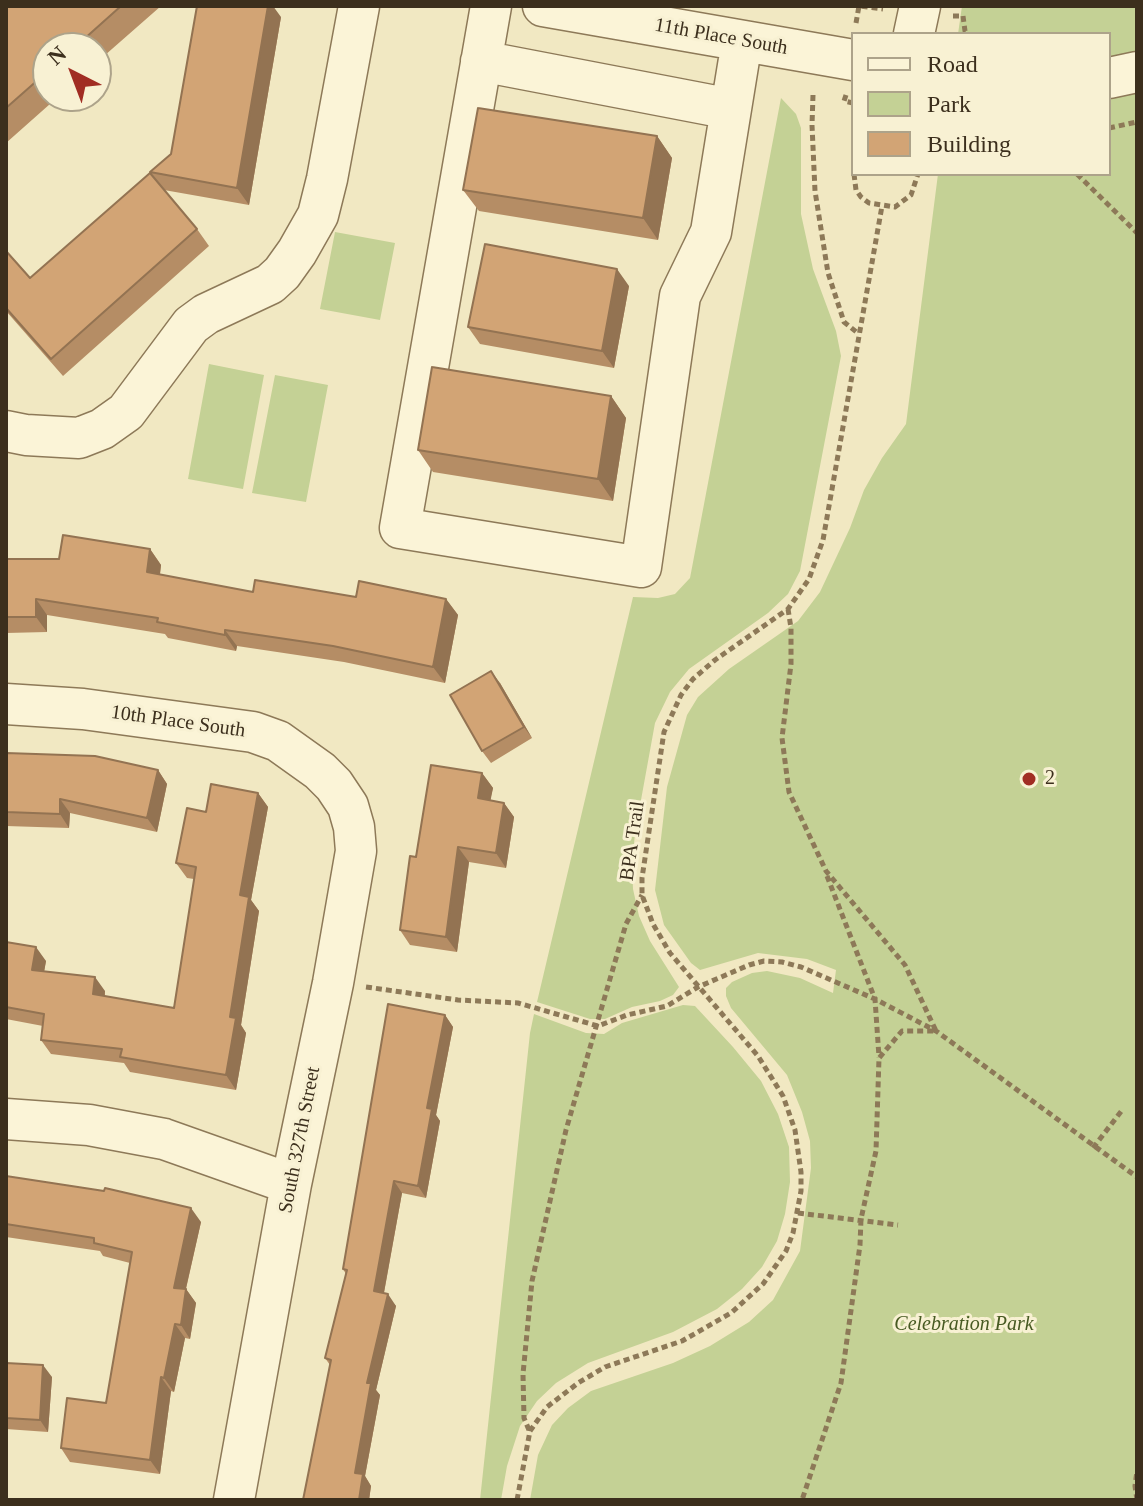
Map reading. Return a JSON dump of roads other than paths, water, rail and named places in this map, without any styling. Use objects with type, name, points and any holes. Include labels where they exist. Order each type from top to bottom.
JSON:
[{"type":"street","points":[[6,431],[79,438],[102,429],[126,412],[191,325],[206,314],[270,284],[282,273],[318,215],[359,6]]},
{"type":"street","points":[[491,6],[400,528],[641,567],[680,296],[711,232],[742,41]]},
{"type":"street","name":"11th Place South","points":[[543,6],[742,41],[850,76]]},
{"type":"street","points":[[916,32],[935,11]]},
{"type":"street","points":[[481,61],[731,109]]},
{"type":"street","points":[[1111,78],[1137,72]]},
{"type":"street","name":"10th Place South","points":[[6,704],[83,709],[253,732],[278,741],[297,753],[334,785]]},
{"type":"street","name":"South 327th Street","points":[[234,1500],[356,851],[348,806],[334,785]]},
{"type":"street","points":[[6,1119],[89,1125],[164,1139],[291,1184]]},
{"type":"place","name":"2","points":[[1029,779]]},
{"type":"park label","name":"Celebration Park","points":[[964,1325]]}]
